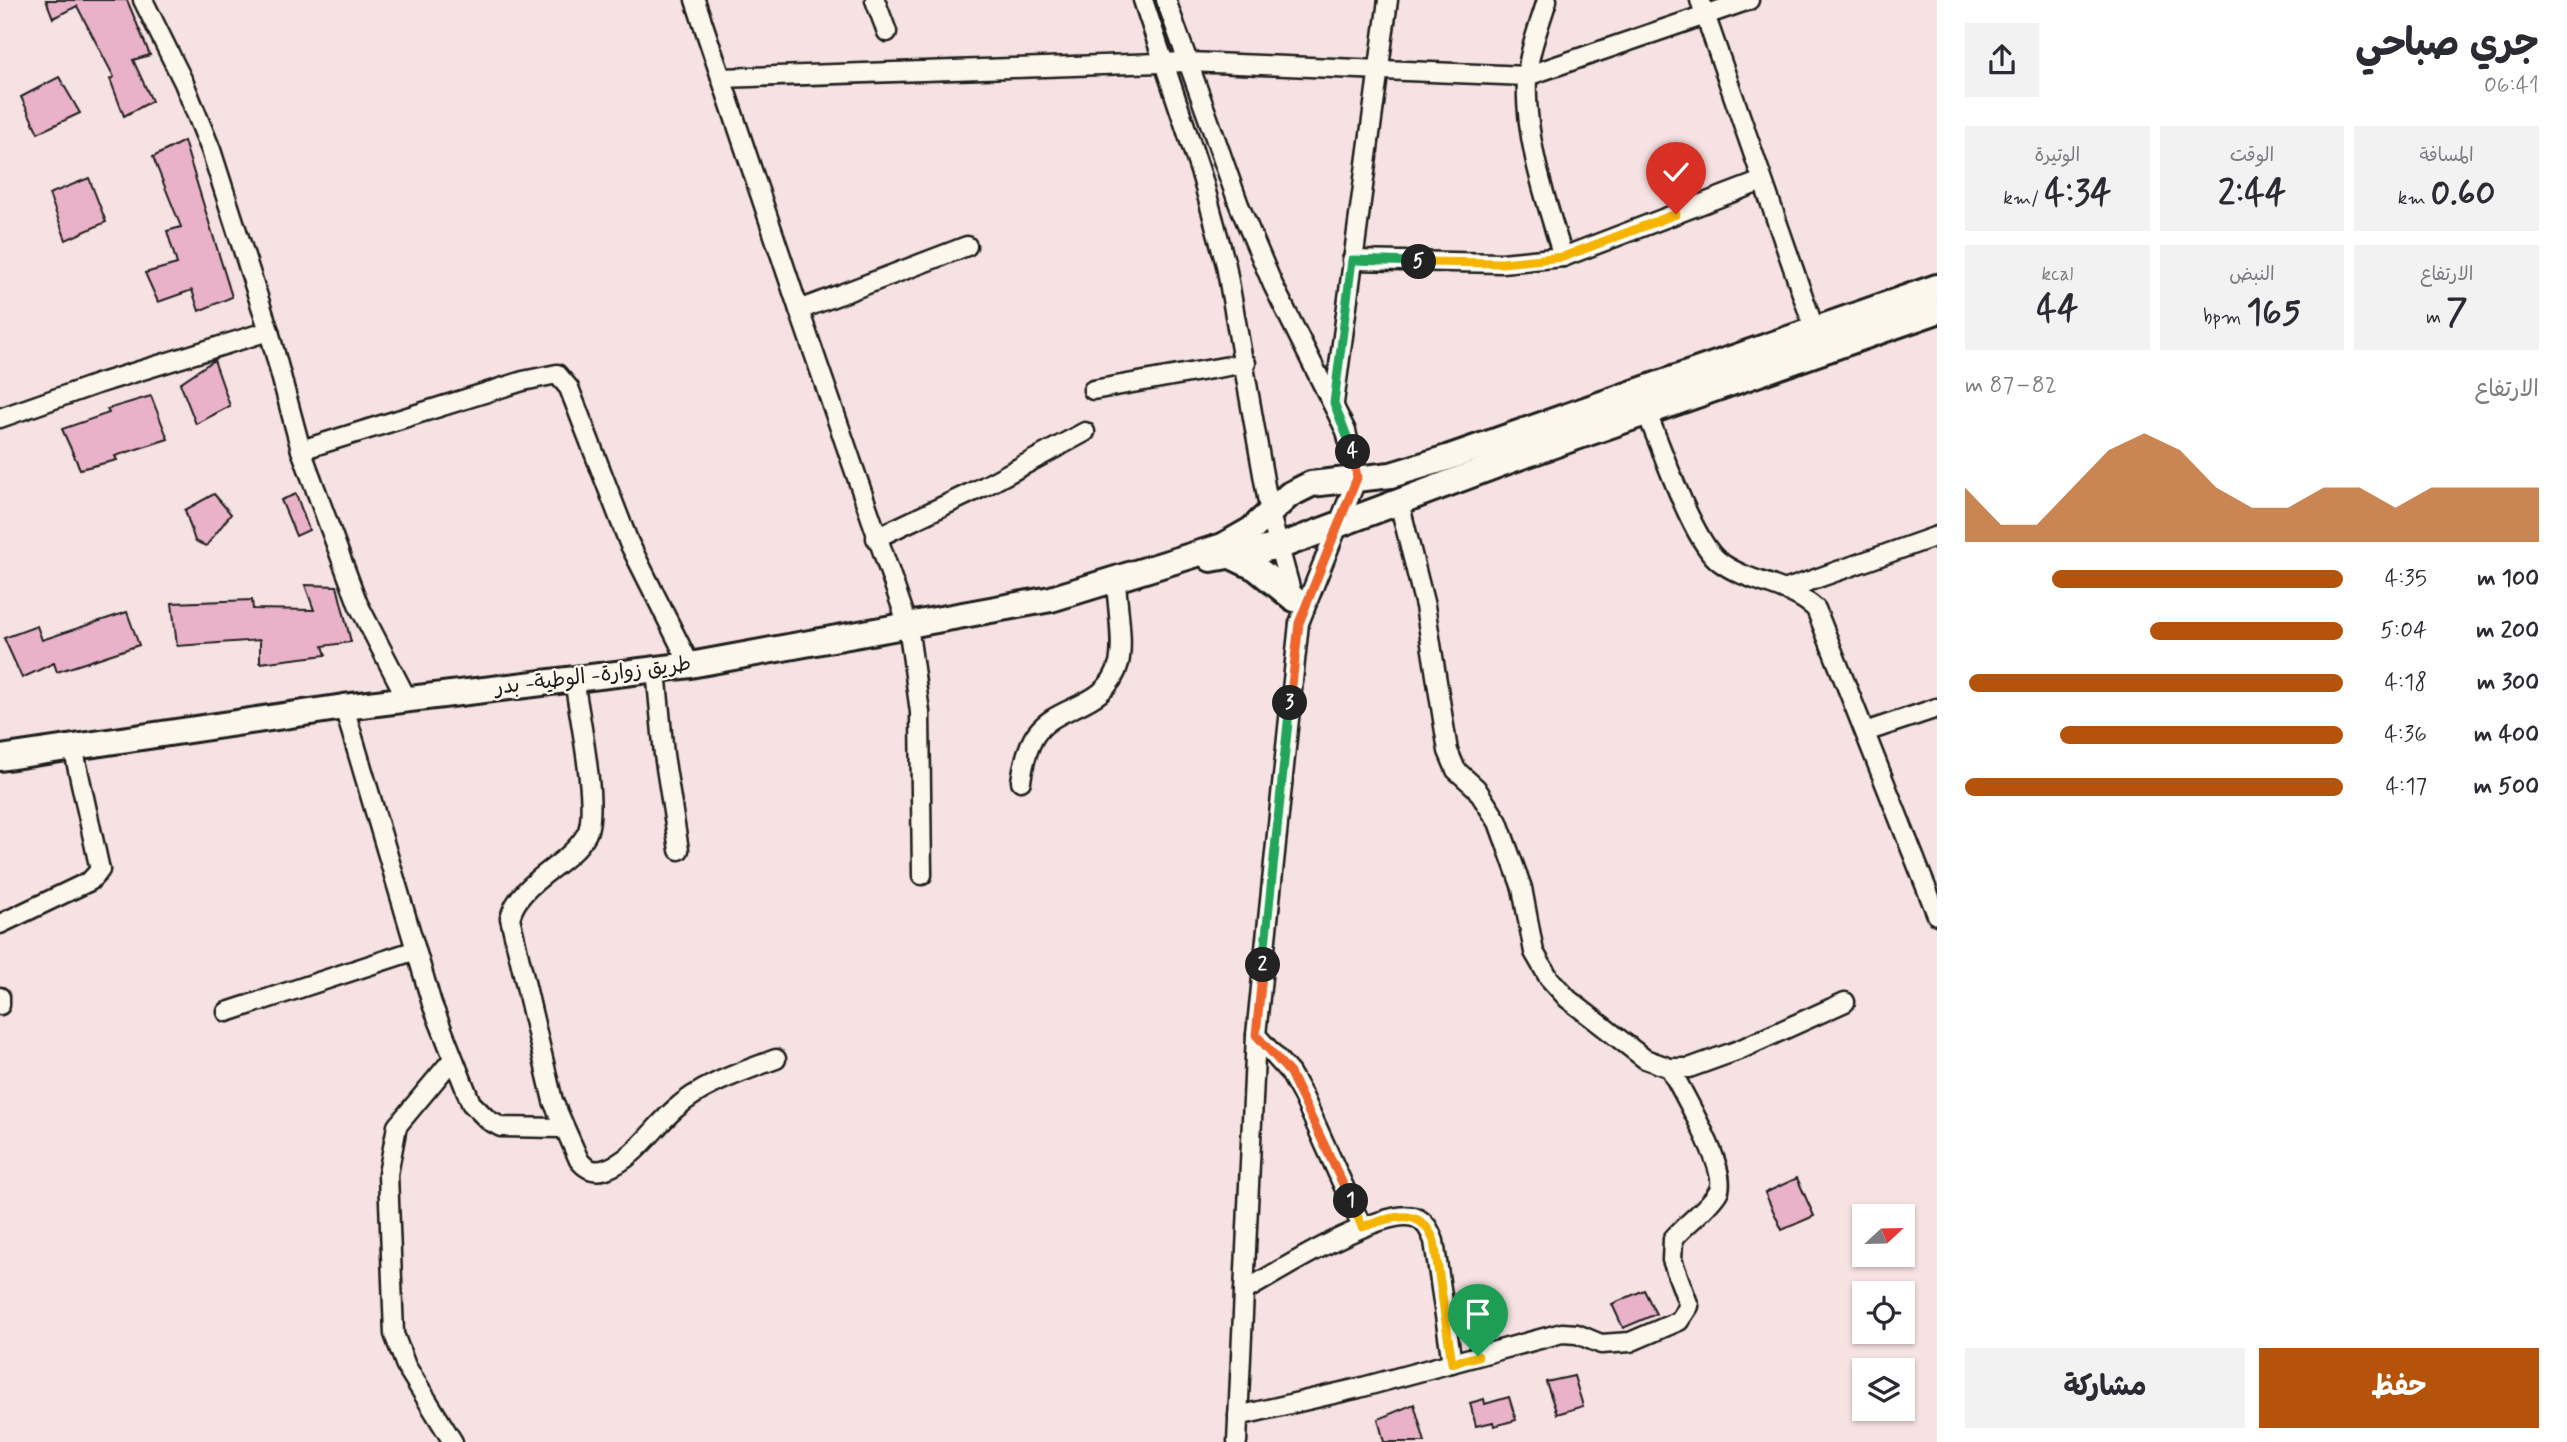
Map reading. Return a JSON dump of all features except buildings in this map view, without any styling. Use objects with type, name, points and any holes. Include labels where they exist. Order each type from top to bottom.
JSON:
[{"type":"highway","points":[[1179,562],[1223,546],[1251,530],[1289,495],[1311,484],[1391,475],[1447,458],[1937,287]]},
{"type":"highway","points":[[1179,562],[1233,557],[1281,546],[1937,311]]},
{"type":"highway","points":[[1233,557],[1256,568],[1293,598]]},
{"type":"highway","name":"طريق زوارة- الوطية- بدر","points":[[0,758],[344,707],[690,665],[1051,599],[1179,562]]},
{"type":"street","points":[[143,0],[184,83],[211,150],[269,331],[301,450],[358,604],[407,699]]},
{"type":"street","points":[[695,0],[876,538],[908,625],[920,712],[922,875]]},
{"type":"street","points":[[875,0],[887,32]]},
{"type":"street","points":[[1143,0],[1214,218],[1246,363],[1270,514],[1281,546],[1299,623]]},
{"type":"street","points":[[1166,0],[1225,171],[1268,274],[1334,403],[1352,449],[1357,478],[1299,623],[1256,1035],[1237,1442]]},
{"type":"street","points":[[1334,403],[1388,0]]},
{"type":"street","points":[[1546,0],[1527,76],[1533,144],[1563,257]]},
{"type":"street","points":[[721,78],[1188,62],[1527,76],[1702,8],[1749,0]]},
{"type":"street","points":[[1702,8],[1815,331]]},
{"type":"street","points":[[1352,260],[1502,263],[1563,257],[1762,181]]},
{"type":"street","points":[[799,310],[967,246]]},
{"type":"street","points":[[0,418],[97,384],[269,331]]},
{"type":"street","points":[[1093,390],[1246,363]]},
{"type":"street","points":[[301,450],[523,380],[557,374],[569,388],[629,543],[690,665]]},
{"type":"street","points":[[1647,414],[1710,552],[1737,572],[1804,597],[1816,609],[1937,915]]},
{"type":"street","points":[[876,538],[985,486],[1085,432]]},
{"type":"street","points":[[1399,502],[1424,606],[1448,751],[1456,770],[1486,802],[1503,833],[1522,888],[1534,952],[1549,978],[1568,999],[1645,1059],[1670,1068],[1689,1068],[1739,1051],[1845,1002]]},
{"type":"street","points":[[1784,590],[1937,536]]},
{"type":"street","points":[[1021,781],[1033,737],[1047,723],[1092,700],[1114,677],[1120,660],[1116,581]]},
{"type":"street","points":[[656,670],[664,755],[679,850]]},
{"type":"street","points":[[574,679],[592,822],[577,846],[516,902],[510,918],[543,1061],[562,1128],[585,1168],[602,1170],[621,1161],[683,1103],[724,1079],[776,1059]]},
{"type":"street","points":[[344,707],[416,950],[452,1060],[471,1103],[488,1120],[502,1127],[562,1128]]},
{"type":"street","points":[[1865,732],[1937,708]]},
{"type":"street","points":[[0,924],[90,881],[100,870],[74,747]]},
{"type":"street","points":[[227,1012],[416,950]]},
{"type":"street","points":[[0,997],[0,1005]]},
{"type":"street","points":[[1256,1035],[1290,1073],[1303,1096],[1362,1227]]},
{"type":"street","points":[[452,1060],[397,1126],[388,1174],[394,1334],[406,1366],[453,1442]]},
{"type":"street","points":[[1238,1416],[1562,1333],[1577,1334],[1601,1344],[1630,1342],[1668,1327],[1686,1315],[1689,1307],[1686,1292],[1670,1251],[1673,1239],[1717,1193],[1721,1176],[1670,1068]]},
{"type":"street","points":[[1244,1291],[1362,1227],[1397,1217],[1414,1217],[1428,1227],[1434,1241],[1452,1363]]},
{"type":"route","points":[[1478,1356],[1452,1363],[1434,1241],[1428,1227],[1414,1217],[1397,1217],[1362,1227],[1303,1096],[1290,1073],[1256,1035],[1299,623],[1357,478],[1352,449],[1334,403],[1352,260],[1502,263],[1563,257],[1676,214]]}]
